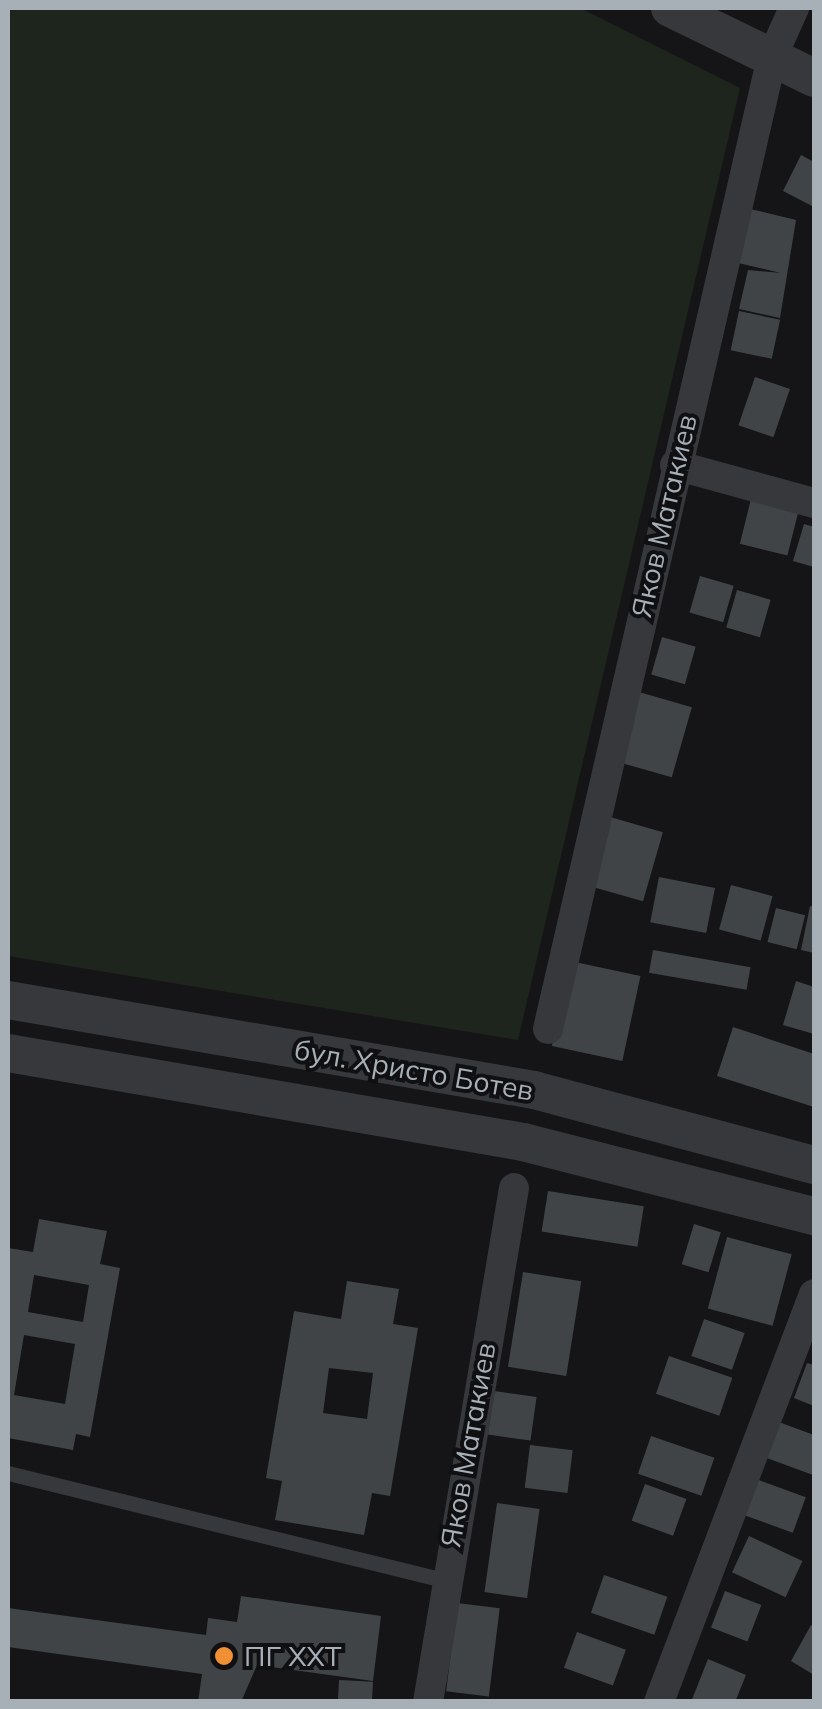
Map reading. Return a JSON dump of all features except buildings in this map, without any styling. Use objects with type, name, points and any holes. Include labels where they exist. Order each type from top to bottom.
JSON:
[{"type":"street","points":[[670,8],[814,78]]},
{"type":"street","name":"Яков Матакиев","points":[[548,1028],[772,57],[794,8]]},
{"type":"street","points":[[675,465],[814,504]]},
{"type":"street","name":"бул. Христо Ботев","points":[[8,1000],[534,1090],[814,1165]]},
{"type":"street","name":"бул. Христо Ботев","points":[[8,1053],[523,1142],[814,1216]]},
{"type":"street","name":"Яков Матакиев","points":[[428,1702],[444,1580],[514,1188]]},
{"type":"street","points":[[659,1702],[814,1295]]},
{"type":"lane","points":[[8,1473],[444,1580]]},
{"type":"shaded area","points":[[8,8],[580,8],[740,88],[518,1040],[8,956]]},
{"type":"place","name":"ПГ ХХТ","points":[[224,1656]]}]
